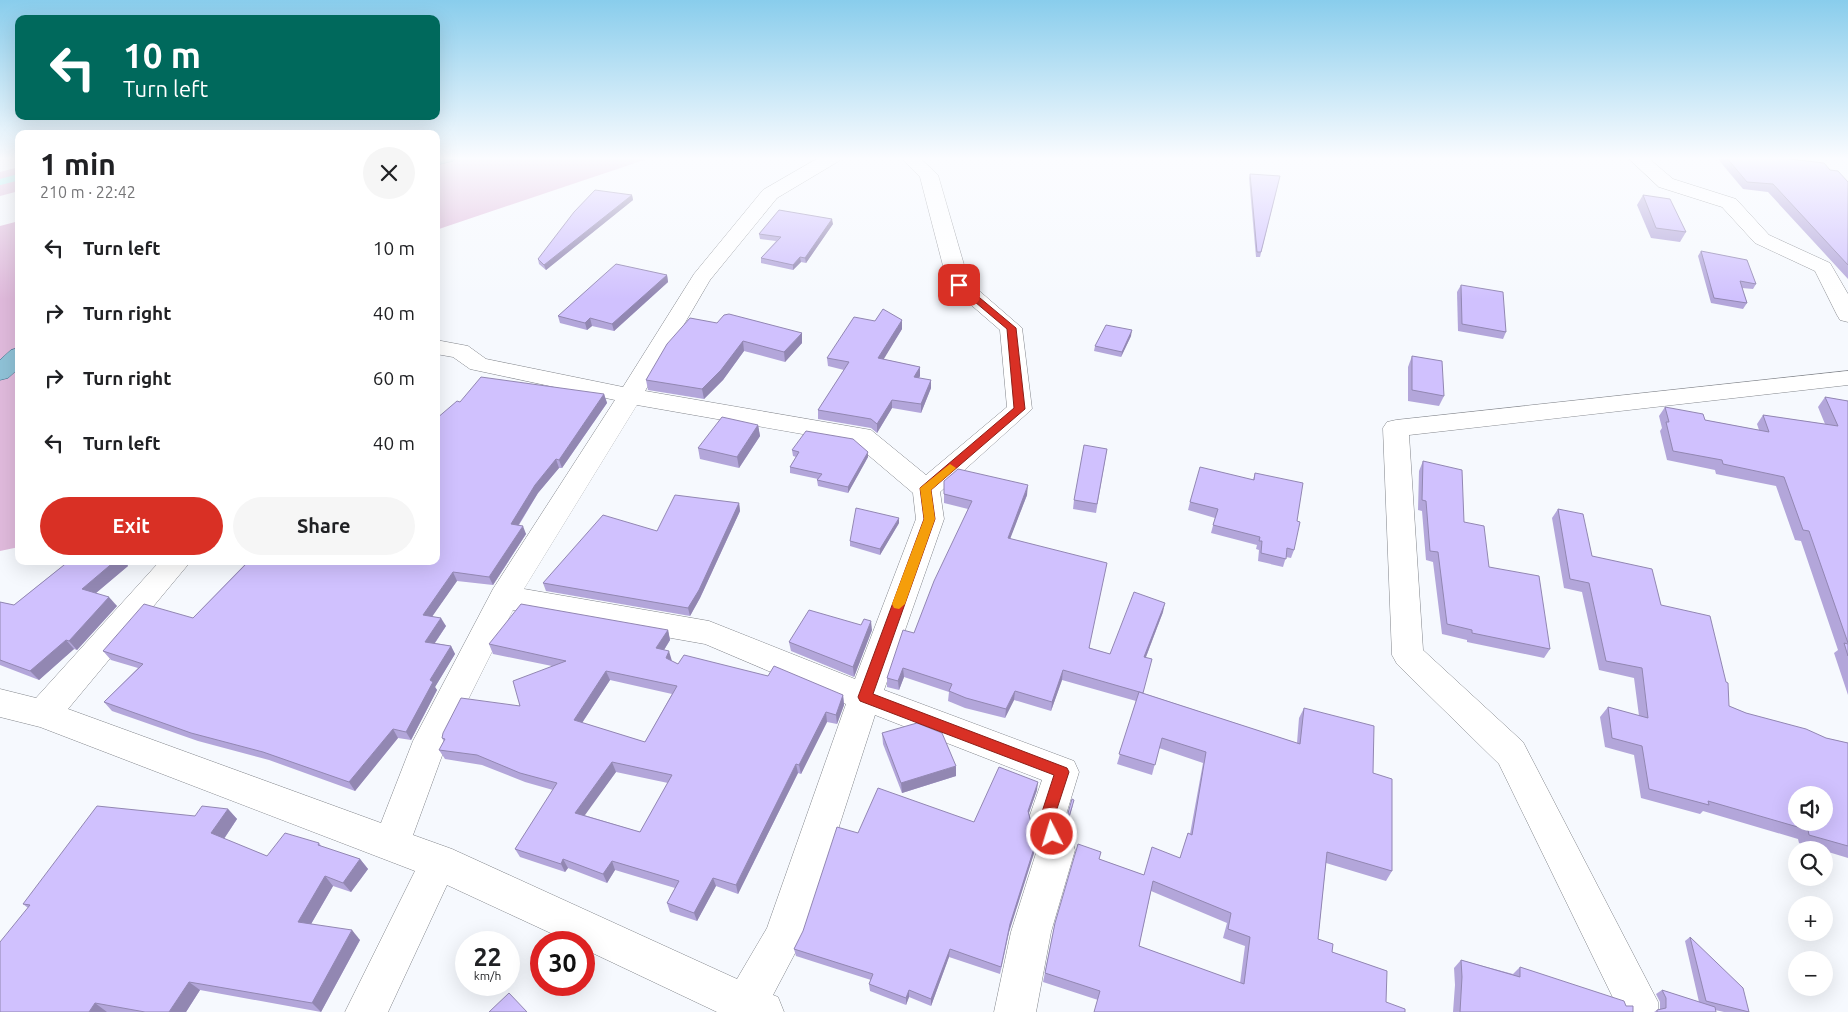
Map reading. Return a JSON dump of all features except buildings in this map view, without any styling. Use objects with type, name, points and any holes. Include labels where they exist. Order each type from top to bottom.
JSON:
[{"type":"main road","points":[[0,373],[15,359]]},
{"type":"street","points":[[391,844],[430,741],[504,596],[630,396],[701,278],[762,204]]},
{"type":"street","points":[[926,488],[1020,409],[1011,328],[959,285],[937,204]]},
{"type":"street","points":[[1730,204],[1762,239],[1823,267],[1848,315]]},
{"type":"street","points":[[0,702],[43,714],[439,862],[754,1008],[783,938],[865,697],[930,519],[926,488],[862,436],[630,396],[478,364],[460,351],[440,348]]},
{"type":"street","points":[[1637,1012],[1637,1002],[1511,753],[1408,655],[1396,428],[1848,378]]},
{"type":"street","points":[[43,714],[173,565]]},
{"type":"street","points":[[504,596],[710,633],[865,697],[1062,772],[1047,818],[1056,850],[1031,932],[1015,1012]]},
{"type":"street","points":[[366,1012],[439,862]]},
{"type":"shaded area","points":[[440,204],[513,204],[440,229]]},
{"type":"shaded area","points":[[15,222],[15,548],[0,551],[0,226]]},
{"type":"slow traffic","points":[[899,604],[930,519],[926,488],[950,468]]},
{"type":"route","points":[[959,285],[1011,328],[1020,409],[926,488],[930,519],[865,697],[1062,772],[1047,818],[1052,834]]}]
